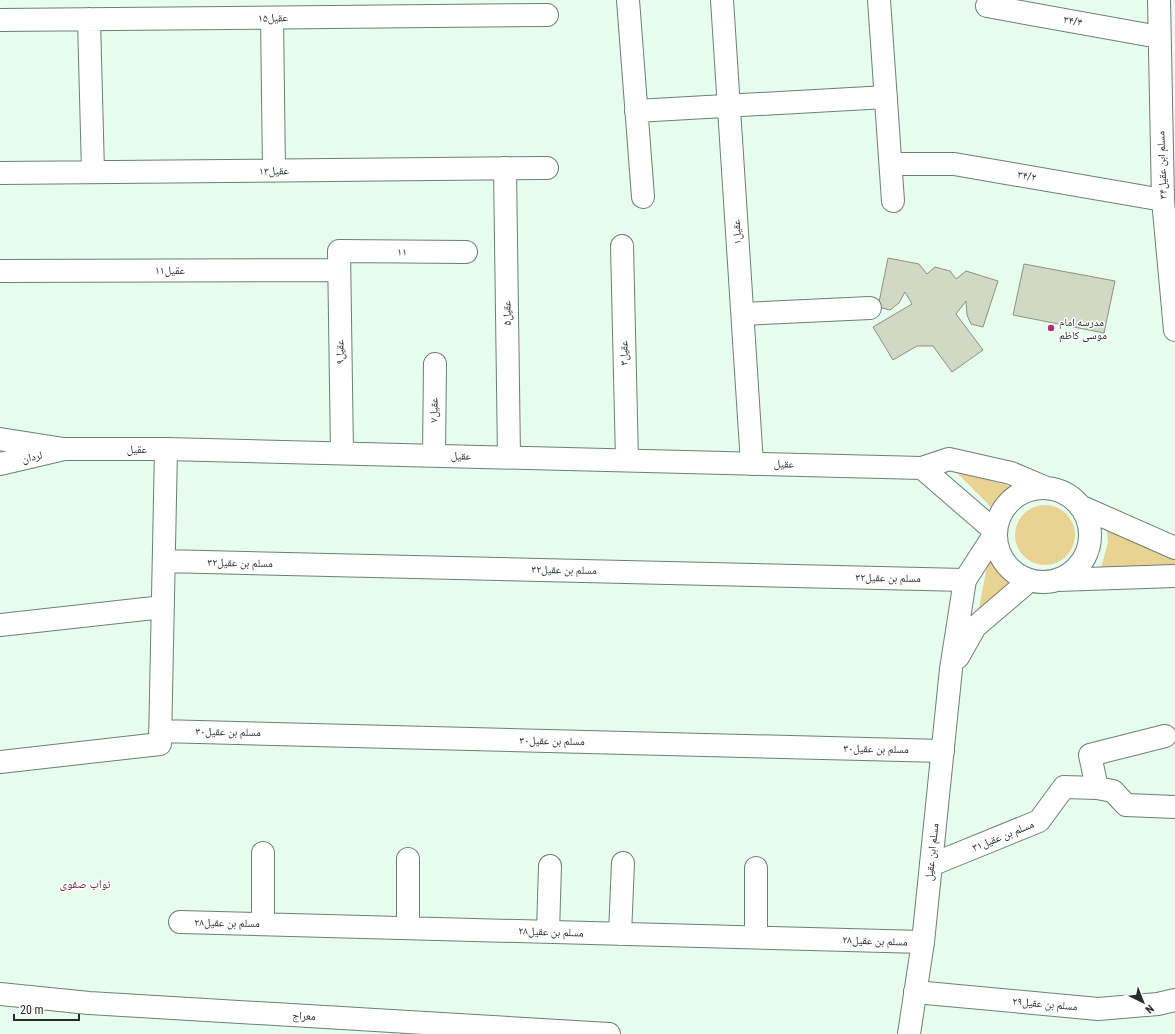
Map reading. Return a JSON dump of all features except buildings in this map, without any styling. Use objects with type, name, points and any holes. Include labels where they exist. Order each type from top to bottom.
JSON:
[{"type":"street","points":[[628,0],[643,197]]},
{"type":"street","name":"عقیل۱","points":[[722,0],[752,464]]},
{"type":"street","points":[[879,0],[894,201]]},
{"type":"street","name":"مسلم ابن عقیل۳۴","points":[[1159,0],[1159,37],[1168,163],[1162,200],[1175,330]]},
{"type":"street","name":"۳۴/۴","points":[[987,6],[1159,37]]},
{"type":"street","name":"عقیل۱۵","points":[[0,20],[547,15]]},
{"type":"street","points":[[272,18],[274,171]]},
{"type":"street","points":[[89,20],[93,172]]},
{"type":"street","points":[[636,111],[886,97]]},
{"type":"street","name":"۳۴/۲","points":[[891,164],[954,164],[1162,200]]},
{"type":"street","name":"عقیل۵","points":[[505,168],[509,457]]},
{"type":"street","name":"عقیل۱۳","points":[[0,173],[547,168]]},
{"type":"street","name":"عقیل۳","points":[[622,246],[626,460]]},
{"type":"street","name":"۱۱","points":[[339,260],[466,252]]},
{"type":"street","name":"عقیل۱۱","points":[[0,271],[339,260]]},
{"type":"street","name":"عقیل۹","points":[[339,260],[342,453]]},
{"type":"street","points":[[743,314],[870,308]]},
{"type":"street","name":"عقیل۷","points":[[434,455],[435,364]]},
{"type":"street","name":"عقیل","points":[[0,439],[64,449],[166,449],[922,468],[950,459],[1011,473],[1044,487]]},
{"type":"street","name":"لردان","points":[[0,464],[64,449]]},
{"type":"street","points":[[0,762],[160,744],[166,449]]},
{"type":"street","points":[[922,468],[996,532]]},
{"type":"street","points":[[1056,580],[1070,574],[1081,564],[1088,550],[1091,535],[1089,521],[1082,507],[1072,496],[1059,490],[1044,487],[1030,489],[1017,496],[1006,505],[999,518],[996,532],[998,548],[1004,562],[1016,573],[1030,580],[1043,582],[1056,580],[1175,576]]},
{"type":"street","points":[[1082,507],[1175,548]]},
{"type":"street","points":[[965,580],[996,532]]},
{"type":"street","name":"مسلم بن عقیل۳۲","points":[[164,561],[965,580]]},
{"type":"street","name":"مسلم ابن عقیل","points":[[909,1034],[923,942],[951,669],[965,580]]},
{"type":"street","points":[[951,669],[975,627],[1030,580]]},
{"type":"street","points":[[0,625],[163,607]]},
{"type":"street","name":"مسلم بن عقیل۳۰","points":[[160,731],[943,751]]},
{"type":"street","points":[[1097,788],[1090,755],[1165,736]]},
{"type":"street","name":"مسلم بن عقیل۳۱","points":[[931,865],[1039,821],[1064,787],[1097,788],[1113,791],[1126,805],[1175,807]]},
{"type":"street","points":[[263,924],[264,853]]},
{"type":"street","points":[[408,858],[408,928]]},
{"type":"street","points":[[620,934],[623,863]]},
{"type":"street","points":[[548,932],[550,866]]},
{"type":"street","points":[[756,868],[756,937]]},
{"type":"street","name":"مسلم بن عقیل۲۸","points":[[180,922],[923,942]]},
{"type":"street","name":"مسلم بن عقیل۲۹","points":[[915,992],[1098,1009],[1158,1004],[1175,1000]]},
{"type":"street","name":"معراج","points":[[0,994],[89,1003],[609,1034]]},
{"type":"shaded area","points":[[956,472],[1015,487],[1003,494],[994,510]]},
{"type":"shaded area","points":[[1045,505],[1062,510],[1070,518],[1075,535],[1070,552],[1062,560],[1045,565],[1028,560],[1020,552],[1015,535],[1020,518],[1028,510]]},
{"type":"shaded area","points":[[1106,525],[1175,554],[1175,568],[1101,568],[1108,542]]},
{"type":"shaded area","points":[[990,551],[1002,573],[1017,581],[977,618]]},
{"type":"place","name":"مدرسه امام موسی کاظم","points":[[1051,328]]},
{"type":"district","name":"نواب صفوی","points":[[85,884]]}]
